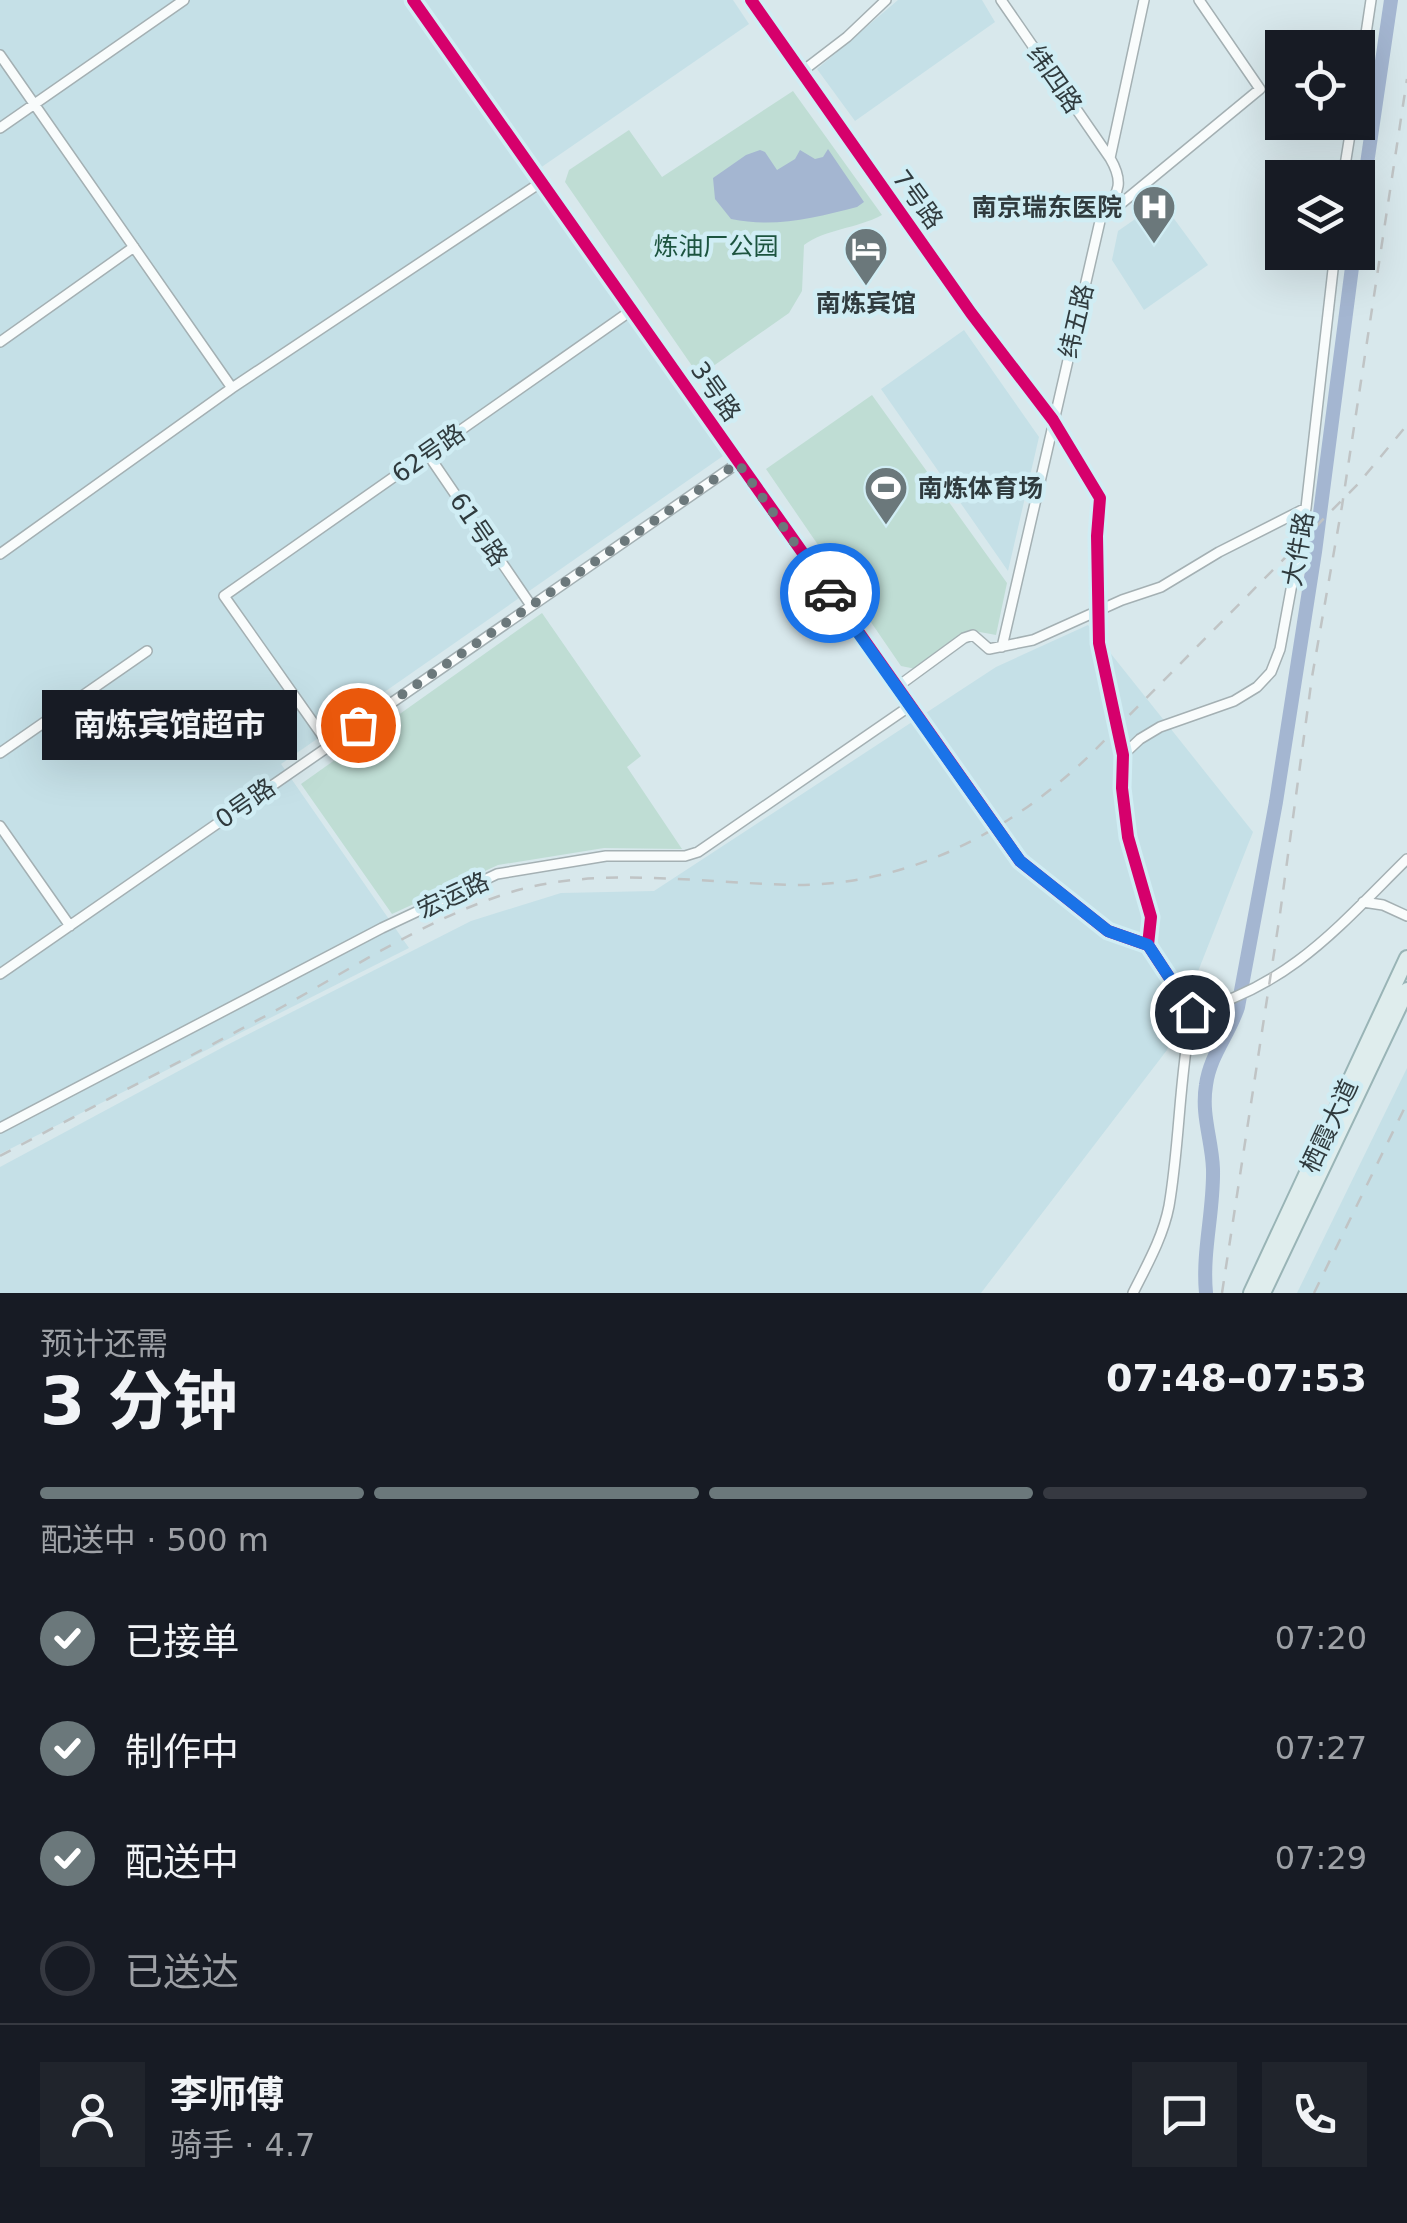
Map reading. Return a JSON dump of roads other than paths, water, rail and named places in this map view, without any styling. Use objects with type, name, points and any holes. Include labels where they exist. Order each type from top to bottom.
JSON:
[{"type":"main road","name":"栖霞大道","points":[[1263,1293],[1380,1032],[1407,958]]},
{"type":"main road","name":"栖霞大道","points":[[1251,1293],[1380,1032],[1407,990]]},
{"type":"street","points":[[0,128],[184,0]]},
{"type":"street","name":"3号路","points":[[413,0],[1020,861],[1108,931],[1148,945]]},
{"type":"street","name":"7号路","points":[[751,0],[960,297],[1053,420],[1100,498],[1096,612],[1104,677],[1123,756],[1128,836],[1151,917],[1148,945]]},
{"type":"street","points":[[800,73],[886,0]]},
{"type":"street","name":"纬四路","points":[[1001,0],[1110,158]]},
{"type":"street","name":"纬五路","points":[[1002,647],[1100,222],[1119,188],[1120,174],[1110,158],[1144,0]]},
{"type":"street","points":[[1100,222],[1260,89],[1199,0]]},
{"type":"street","points":[[1367,30],[1371,0]]},
{"type":"street","points":[[0,56],[232,388]]},
{"type":"street","points":[[0,554],[232,388],[543,181]]},
{"type":"street","points":[[0,342],[134,247]]},
{"type":"street","name":"大件路","points":[[1123,756],[1160,726],[1234,701],[1257,687],[1270,672],[1280,649],[1306,508],[1333,270]]},
{"type":"street","name":"62号路","points":[[329,745],[224,596],[632,310]]},
{"type":"street","name":"61号路","points":[[427,454],[530,604]]},
{"type":"street","name":"0号路","points":[[0,974],[738,463]]},
{"type":"street","points":[[897,687],[964,638],[980,639],[989,650],[1033,640],[1161,587],[1306,508]]},
{"type":"street","points":[[0,753],[147,651]]},
{"type":"street","name":"宏运路","points":[[0,1128],[367,936],[497,874],[606,856],[685,856],[698,852],[910,706]]},
{"type":"street","points":[[0,826],[70,926]]},
{"type":"street","points":[[1192,1012],[1268,982],[1310,955],[1407,859]]},
{"type":"street","points":[[1363,902],[1407,916]]},
{"type":"street","points":[[1134,1293],[1162,1233],[1169,1205],[1192,1012],[1148,945]]},
{"type":"waterway","points":[[1368,160],[1391,0]]},
{"type":"waterway","points":[[1206,1293],[1213,1169],[1206,1085],[1211,1064],[1238,1007],[1276,802],[1315,552],[1352,270]]},
{"type":"railway","points":[[1222,1293],[1312,677],[1407,79]]},
{"type":"railway","points":[[0,1156],[419,931],[505,894],[553,883],[602,878],[834,883],[915,865],[953,850],[1024,809],[1089,756],[1358,484],[1407,425]]},
{"type":"railway","points":[[1314,1293],[1407,1103]]},
{"type":"place","name":"南京瑞东医院","points":[[1154,245]]},
{"type":"place","name":"南炼宾馆","points":[[866,287]]},
{"type":"place","name":"南炼体育场","points":[[886,526]]},
{"type":"place","name":"南炼宾馆超市","points":[[358,725]]},
{"type":"park label","name":"炼油厂公园","points":[[716,246]]}]
